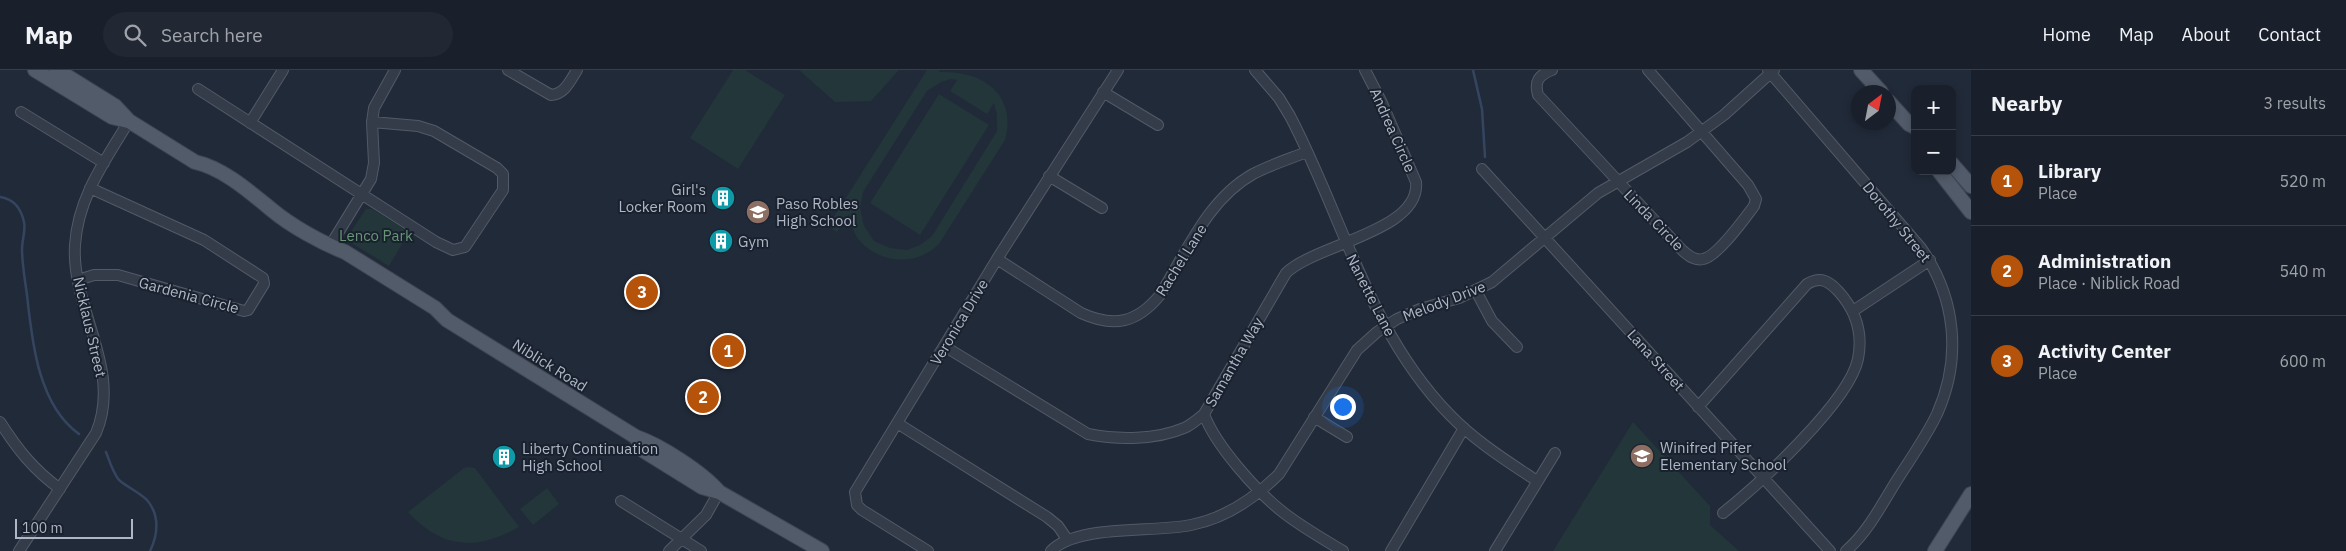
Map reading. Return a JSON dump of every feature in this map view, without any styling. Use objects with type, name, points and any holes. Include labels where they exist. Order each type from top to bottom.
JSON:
[{"type":"main road","name":"Niblick Road","points":[[35,70],[112,117],[129,121]]},
{"type":"main road","name":"Niblick Road","points":[[57,70],[115,106],[129,121],[195,162],[206,164],[257,196],[273,211],[330,246],[341,260],[430,316],[447,320],[636,437],[649,441],[710,481],[719,492],[822,551]]},
{"type":"main road","points":[[1861,70],[1875,85]]},
{"type":"main road","points":[[1896,109],[1911,125]]},
{"type":"main road","points":[[1956,169],[1971,186]]},
{"type":"main road","points":[[1942,175],[1971,212]]},
{"type":"main road","points":[[1935,551],[1971,494]]},
{"type":"main road","name":"Niblick Road","points":[[786,532],[805,551]]},
{"type":"street","points":[[250,123],[283,70]]},
{"type":"street","points":[[330,246],[371,179],[374,162],[372,122],[374,108],[395,70]]},
{"type":"street","points":[[508,70],[550,95],[558,95],[564,90],[577,70]]},
{"type":"street","name":"Veronica Drive","points":[[928,551],[862,510],[854,498],[858,485],[1049,176],[1118,70]]},
{"type":"street","name":"Nanette Lane","points":[[1254,70],[1279,98],[1300,134],[1373,306],[1423,384],[1450,416],[1464,428],[1486,446],[1537,481]]},
{"type":"street","name":"Andrea Circle","points":[[1346,243],[1392,221],[1410,206],[1417,191],[1416,182],[1382,103],[1365,70]]},
{"type":"street","points":[[1552,70],[1541,75],[1537,80],[1538,95],[1616,181]]},
{"type":"street","points":[[1648,70],[1702,132]]},
{"type":"street","name":"Melody Drive","points":[[1051,551],[1067,539],[1084,534],[1167,529],[1192,525],[1219,517],[1261,492],[1278,474],[1357,350],[1385,327],[1420,309],[1458,298],[1492,282],[1598,193],[1702,132],[1724,115],[1771,71]]},
{"type":"street","name":"Dorothy Street","points":[[1771,71],[1912,236],[1930,260],[1943,289],[1951,318],[1953,351],[1945,393],[1928,431],[1866,530],[1846,551]]},
{"type":"street","points":[[198,89],[436,242],[453,250],[465,247],[503,190],[503,174],[497,168],[434,131],[418,126],[372,122]]},
{"type":"street","points":[[1103,92],[1158,125]]},
{"type":"street","points":[[21,112],[104,163]]},
{"type":"street","name":"Nicklaus Street","points":[[20,551],[96,433],[105,405],[103,370],[78,280],[75,262],[76,236],[81,210],[90,188],[129,121]]},
{"type":"street","name":"Linda Circle","points":[[1616,181],[1688,256],[1695,259],[1708,258],[1749,213],[1756,199],[1754,192],[1702,132]]},
{"type":"street","name":"Rachel Lane","points":[[997,259],[1081,313],[1096,320],[1111,322],[1139,316],[1160,295],[1209,214],[1221,200],[1253,174],[1307,152]]},
{"type":"street","name":"Lana Street","points":[[1482,169],[1830,551]]},
{"type":"street","points":[[1049,176],[1102,208]]},
{"type":"street","name":"Gardenia Circle","points":[[78,280],[94,275],[118,276],[244,311],[248,310],[264,284],[263,278],[204,240],[90,188]]},
{"type":"street","name":"Samantha Way","points":[[944,346],[1088,434],[1105,437],[1155,436],[1186,427],[1204,414],[1286,273],[1303,260],[1346,243]]},
{"type":"street","points":[[1853,311],[1930,260]]},
{"type":"street","points":[[1698,407],[1799,292],[1815,280],[1824,279],[1830,282],[1853,311],[1857,321],[1860,346],[1853,373],[1836,399],[1763,478],[1723,513]]},
{"type":"street","points":[[1476,291],[1492,321],[1517,347]]},
{"type":"street","points":[[1204,414],[1214,434],[1261,492],[1284,514],[1343,551]]},
{"type":"street","points":[[1314,417],[1346,437]]},
{"type":"street","points":[[0,422],[18,450],[36,471],[60,489]]},
{"type":"street","points":[[898,423],[1047,517],[1058,526],[1067,539]]},
{"type":"street","points":[[1391,551],[1464,428]]},
{"type":"street","points":[[1495,551],[1555,453]]},
{"type":"street","points":[[669,551],[706,516],[719,492]]},
{"type":"street","points":[[621,501],[701,551]]},
{"type":"green space","points":[[733,70],[745,70],[785,95],[738,169],[690,138]]},
{"type":"green space","points":[[799,70],[899,70],[871,101],[835,102]]},
{"type":"green space","points":[[927,70],[956,73],[983,81],[994,89],[1002,99],[1006,111],[1007,124],[1005,140],[939,244],[930,251],[909,259],[887,258],[876,254],[858,239],[853,230],[849,214],[837,232],[828,226]],"holes":[[[951,79],[957,80],[950,91],[987,114],[994,103],[997,115],[997,131],[932,236],[920,245],[907,250],[890,248],[874,241],[864,226],[860,208],[863,192],[927,91],[941,82]]]},
{"type":"green space","points":[[939,94],[989,125],[920,235],[870,203]]},
{"type":"green space","name":"Lenco Park","points":[[366,209],[372,209],[409,232],[389,266],[353,244],[352,230]]},
{"type":"green space","name":"Winifred Pifer Elementary School","points":[[1633,422],[1710,506],[1710,525],[1739,551],[1553,551]]},
{"type":"green space","points":[[464,468],[475,468],[519,527],[488,540],[474,543],[460,542],[434,533],[408,512]]},
{"type":"green space","points":[[547,488],[559,504],[533,525],[520,509]]},
{"type":"waterway","points":[[1473,70],[1482,109],[1485,157]]},
{"type":"waterway","points":[[0,197],[16,205],[21,212],[24,222],[23,266],[31,332],[40,371],[54,407],[65,422],[79,434]]},
{"type":"waterway","points":[[106,452],[119,480],[147,500],[154,512],[156,532],[150,551]]},
{"type":"place","name":"Girl's Locker Room","points":[[723,198]]},
{"type":"place","name":"Paso Robles High School","points":[[758,212]]},
{"type":"place","name":"Gym","points":[[721,241]]},
{"type":"place","name":"Activity Center","points":[[642,292]]},
{"type":"place","name":"Library","points":[[728,351]]},
{"type":"place","name":"Administration","points":[[703,397]]},
{"type":"place","name":"Winifred Pifer Elementary School","points":[[1642,456]]},
{"type":"place","name":"Liberty Continuation High School","points":[[504,457]]}]
